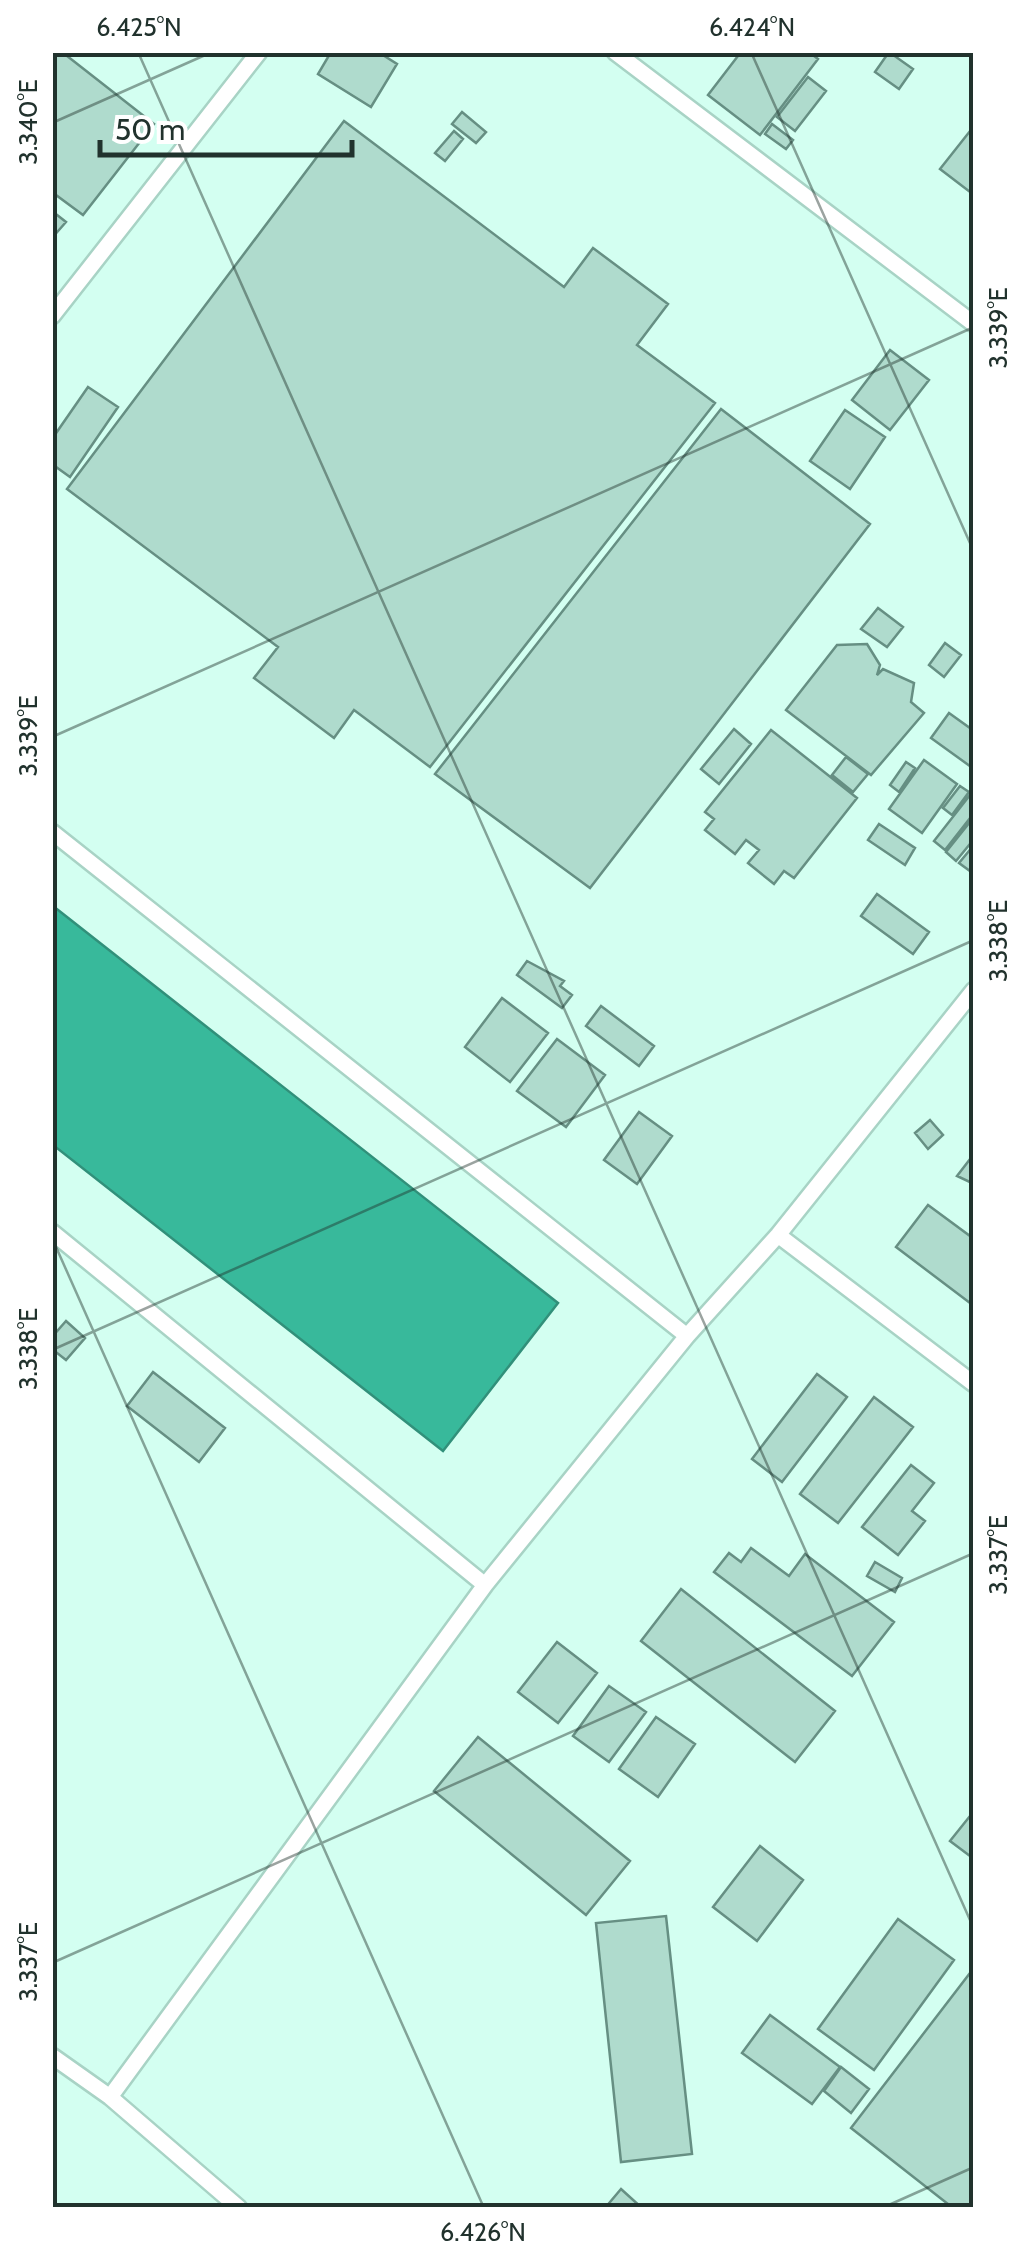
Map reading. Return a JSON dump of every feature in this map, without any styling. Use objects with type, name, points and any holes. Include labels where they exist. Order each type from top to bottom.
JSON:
[{"type":"lane","points":[[52,316],[259,52]]},
{"type":"lane","points":[[614,52],[974,324]]},
{"type":"lane","points":[[52,832],[686,1336]]},
{"type":"lane","points":[[110,2097],[485,1585],[686,1336],[778,1235],[974,990]]},
{"type":"lane","points":[[52,1232],[485,1585]]},
{"type":"lane","points":[[778,1235],[974,1384]]},
{"type":"lane","points":[[52,2056],[110,2097],[239,2208]]},
{"type":"shaded area","points":[[53,906],[558,1303],[443,1451],[53,1145]]},
{"type":"building","points":[[52,52],[62,52],[154,124],[83,215],[52,192]]},
{"type":"building","points":[[331,52],[378,52],[397,64],[371,107],[318,74]]},
{"type":"building","points":[[741,52],[809,52],[818,59],[760,135],[708,95]]},
{"type":"building","points":[[889,52],[913,69],[899,89],[875,72]]},
{"type":"building","points":[[808,77],[826,91],[795,131],[777,117]]},
{"type":"building","points":[[462,112],[486,132],[476,143],[452,124]]},
{"type":"building","points":[[344,121],[564,287],[593,248],[668,304],[637,345],[715,403],[430,767],[354,710],[334,738],[254,678],[278,647],[67,489]]},
{"type":"building","points":[[772,124],[793,140],[786,149],[765,134]]},
{"type":"building","points":[[974,126],[974,195],[940,169]]},
{"type":"building","points":[[454,131],[463,139],[445,161],[435,153]]},
{"type":"building","points":[[52,211],[66,222],[52,238]]},
{"type":"building","points":[[890,350],[929,380],[890,430],[852,400]]},
{"type":"building","points":[[88,387],[118,407],[70,477],[52,464],[52,439]]},
{"type":"building","points":[[721,409],[870,524],[590,888],[435,774]]},
{"type":"building","points":[[845,410],[885,437],[850,489],[810,461]]},
{"type":"building","points":[[878,608],[903,627],[887,647],[861,629]]},
{"type":"building","points":[[945,643],[961,655],[944,677],[929,665]]},
{"type":"building","points":[[867,644],[880,665],[877,675],[883,669],[914,683],[911,702],[924,713],[871,775],[786,710],[837,645]]},
{"type":"building","points":[[949,713],[974,731],[974,769],[931,738]]},
{"type":"building","points":[[734,729],[751,744],[719,784],[701,769]]},
{"type":"building","points":[[771,730],[857,798],[794,878],[784,871],[774,884],[748,863],[759,850],[746,840],[735,854],[705,830],[714,819],[705,812]]},
{"type":"building","points":[[846,757],[868,774],[853,792],[832,775]]},
{"type":"building","points":[[924,760],[957,784],[922,833],[889,809]]},
{"type":"building","points":[[906,762],[915,768],[899,792],[890,785]]},
{"type":"building","points":[[960,786],[969,792],[952,815],[943,808]]},
{"type":"building","points":[[970,795],[974,813],[945,850],[934,841]]},
{"type":"building","points":[[974,817],[974,839],[956,861],[946,852]]},
{"type":"building","points":[[879,824],[915,848],[905,865],[868,840]]},
{"type":"building","points":[[974,845],[974,867],[970,871],[959,863]]},
{"type":"building","points":[[877,894],[929,932],[913,954],[861,916]]},
{"type":"building","points":[[527,961],[564,981],[560,986],[572,995],[562,1008],[517,975]]},
{"type":"building","points":[[502,998],[548,1033],[510,1082],[465,1047]]},
{"type":"building","points":[[601,1006],[654,1046],[639,1066],[586,1026]]},
{"type":"building","points":[[557,1039],[605,1075],[566,1127],[517,1091]]},
{"type":"building","points":[[639,1112],[672,1136],[637,1184],[604,1160]]},
{"type":"building","points":[[930,1120],[943,1135],[928,1149],[915,1133]]},
{"type":"building","points":[[974,1154],[974,1184],[957,1176]]},
{"type":"building","points":[[928,1205],[974,1239],[974,1306],[896,1247]]},
{"type":"building","points":[[66,1321],[85,1338],[66,1360],[52,1349],[52,1337]]},
{"type":"building","points":[[153,1372],[225,1428],[199,1462],[127,1406]]},
{"type":"building","points":[[817,1374],[847,1397],[782,1482],[752,1459]]},
{"type":"building","points":[[874,1397],[913,1427],[838,1523],[800,1494]]},
{"type":"building","points":[[911,1465],[934,1483],[912,1511],[925,1521],[898,1555],[862,1527]]},
{"type":"building","points":[[751,1548],[789,1576],[805,1554],[894,1622],[852,1676],[714,1572],[729,1553],[741,1562]]},
{"type":"building","points":[[875,1562],[902,1578],[895,1592],[867,1576]]},
{"type":"building","points":[[681,1589],[835,1711],[795,1762],[641,1641]]},
{"type":"building","points":[[557,1642],[597,1673],[558,1723],[518,1692]]},
{"type":"building","points":[[609,1686],[646,1712],[609,1762],[573,1736]]},
{"type":"building","points":[[656,1717],[695,1744],[658,1797],[619,1769]]},
{"type":"building","points":[[478,1737],[630,1861],[586,1915],[434,1791]]},
{"type":"building","points":[[974,1811],[974,1859],[950,1841]]},
{"type":"building","points":[[760,1846],[803,1880],[757,1941],[713,1907]]},
{"type":"building","points":[[666,1916],[692,2154],[621,2162],[596,1923]]},
{"type":"building","points":[[898,1919],[954,1960],[874,2070],[818,2029]]},
{"type":"building","points":[[970,1973],[974,1976],[974,2208],[953,2208],[851,2128]]},
{"type":"building","points":[[770,2015],[840,2067],[812,2104],[742,2053]]},
{"type":"building","points":[[841,2067],[869,2089],[851,2113],[824,2091]]},
{"type":"building","points":[[621,2189],[642,2208],[605,2208]]}]
